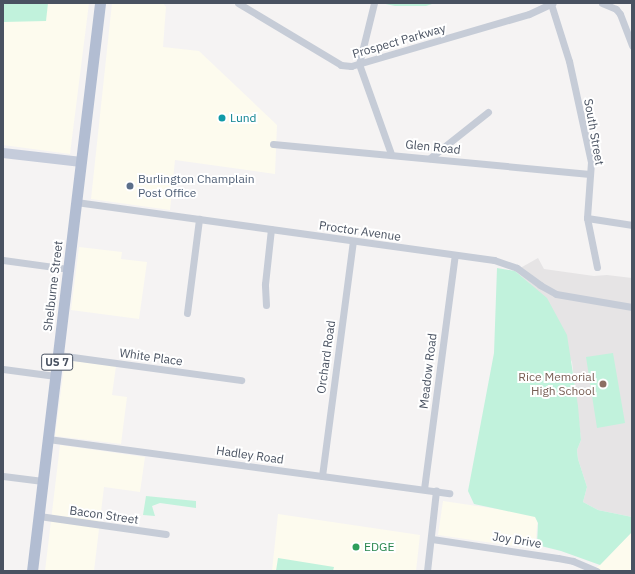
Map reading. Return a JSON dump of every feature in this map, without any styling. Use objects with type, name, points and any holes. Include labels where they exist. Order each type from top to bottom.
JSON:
[{"type":"main road","name":"Shelburne Street","points":[[32,571],[100,3]]},
{"type":"street","name":"Prospect Parkway","points":[[238,3],[341,65],[351,66],[529,14],[552,4]]},
{"type":"street","points":[[374,3],[359,64],[391,154]]},
{"type":"street","points":[[602,3],[616,9],[620,14],[632,46]]},
{"type":"street","name":"South Street","points":[[552,4],[569,61],[589,152],[590,174],[587,218],[596,267]]},
{"type":"street","points":[[430,158],[488,112]]},
{"type":"street","name":"Glen Road","points":[[273,144],[590,174]]},
{"type":"street","points":[[3,153],[81,162]]},
{"type":"street","name":"Proctor Avenue","points":[[76,202],[455,255],[508,264],[556,294],[632,307]]},
{"type":"street","points":[[587,218],[632,224]]},
{"type":"street","points":[[187,313],[199,219]]},
{"type":"street","points":[[266,305],[265,284],[271,229]]},
{"type":"street","name":"Orchard Road","points":[[322,476],[353,241]]},
{"type":"street","name":"Meadow Road","points":[[424,490],[455,255]]},
{"type":"street","points":[[3,260],[69,269]]},
{"type":"street","name":"White Place","points":[[58,355],[241,380]]},
{"type":"street","points":[[3,368],[56,376]]},
{"type":"street","name":"Hadley Road","points":[[48,439],[449,493]]},
{"type":"street","points":[[3,476],[43,481]]},
{"type":"street","points":[[427,571],[432,539],[436,491]]},
{"type":"street","name":"Bacon Street","points":[[39,516],[166,534]]},
{"type":"street","name":"Joy Drive","points":[[432,539],[558,558],[573,561],[597,571]]},
{"type":"shaded area","points":[[3,3],[89,3],[70,154],[3,145]]},
{"type":"shaded area","points":[[112,3],[163,3],[166,7],[163,47],[199,51],[277,125],[275,174],[175,160],[170,210],[91,199]]},
{"type":"shaded area","points":[[79,247],[122,252],[121,259],[147,262],[139,319],[71,310]]},
{"type":"shaded area","name":"Rice Memorial High School","points":[[538,258],[544,269],[594,276],[607,275],[632,278],[632,517],[598,510],[583,502],[587,487],[578,459],[577,450],[581,440],[572,362],[529,283],[515,271]]},
{"type":"shaded area","points":[[65,360],[116,366],[112,395],[127,397],[121,444],[55,436]]},
{"type":"shaded area","points":[[60,445],[145,457],[140,492],[104,487],[94,571],[45,571]]},
{"type":"shaded area","points":[[443,501],[538,515],[535,549],[438,535]]},
{"type":"shaded area","points":[[278,514],[420,535],[416,571],[272,571]]},
{"type":"shaded area","points":[[632,532],[632,571],[591,571],[600,565]]},
{"type":"green space","points":[[3,3],[48,3],[46,21],[3,22]]},
{"type":"green space","points":[[381,3],[435,3],[426,6],[395,6]]},
{"type":"green space","points":[[497,268],[515,271],[547,298],[567,335],[578,406],[581,440],[577,450],[578,459],[587,487],[583,502],[598,510],[632,517],[632,532],[600,565],[561,551],[537,545],[538,523],[535,517],[474,504],[468,491],[494,353]]},
{"type":"green space","points":[[613,353],[625,423],[597,428],[586,357]]},
{"type":"green space","points":[[146,496],[196,501],[196,508],[160,503],[152,506],[155,516],[143,515]]},
{"type":"green space","points":[[278,558],[334,567],[333,571],[276,571]]},
{"type":"place","name":"Lund","points":[[222,118]]},
{"type":"place","name":"Burlington Champlain Post Office","points":[[130,186]]},
{"type":"place","name":"Rice Memorial High School","points":[[603,384]]},
{"type":"place","name":"EDGE","points":[[356,547]]}]
